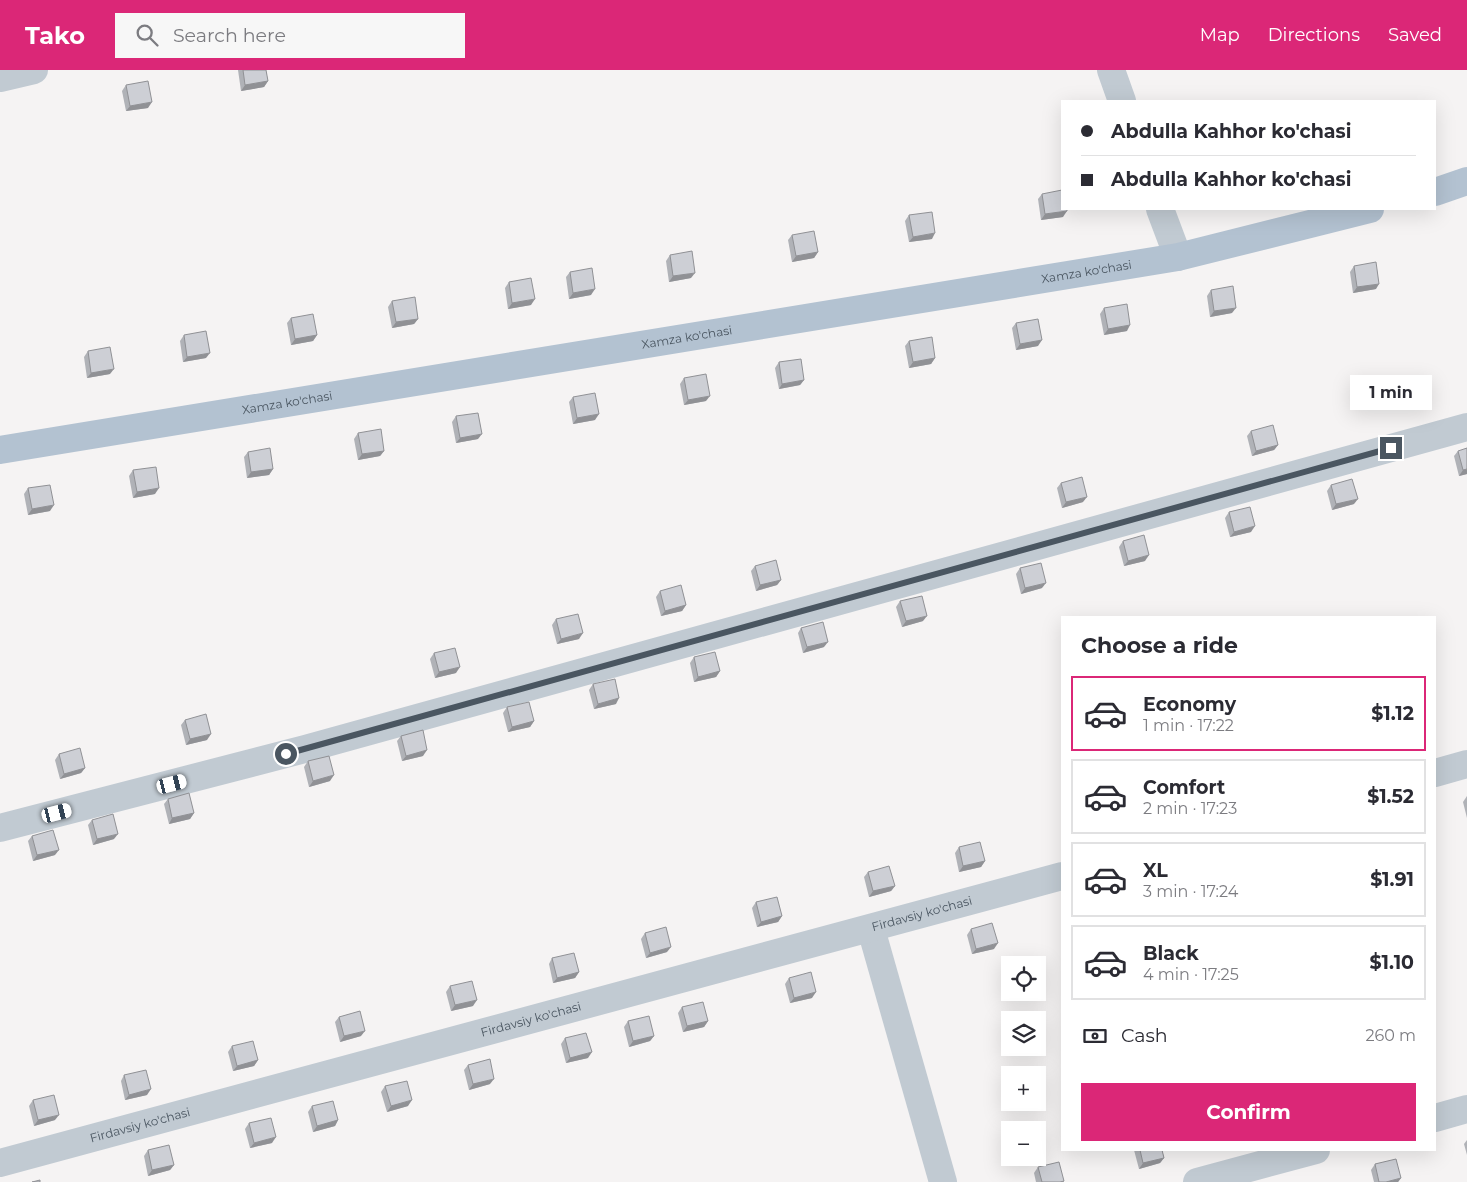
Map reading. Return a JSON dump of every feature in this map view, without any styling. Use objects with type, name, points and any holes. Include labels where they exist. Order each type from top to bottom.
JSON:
[{"type":"main road","points":[[1436,192],[1467,180]]},
{"type":"main road","name":"Xamza ko'chasi","points":[[0,450],[1178,257],[1366,210]]},
{"type":"street","points":[[0,78],[34,70]]},
{"type":"street","points":[[1111,70],[1122,100]]},
{"type":"street","points":[[1160,210],[1178,257]]},
{"type":"street","points":[[0,828],[306,749],[1467,427]]},
{"type":"street","points":[[1436,773],[1467,764]]},
{"type":"street","name":"Firdavsiy ko'chasi","points":[[0,1163],[1061,876]]},
{"type":"street","points":[[871,929],[943,1182]]},
{"type":"street","points":[[1436,1118],[1467,1109]]},
{"type":"street","points":[[1197,1182],[1312,1151]]},
{"type":"building","points":[[243,70],[266,70],[268,81],[245,85]]},
{"type":"building","points":[[148,81],[152,102],[130,106],[126,85]]},
{"type":"building","points":[[1061,190],[1061,210],[1067,211],[1045,214],[1042,194]]},
{"type":"building","points":[[932,212],[935,233],[913,237],[909,215]]},
{"type":"building","points":[[814,231],[818,252],[796,256],[792,235]]},
{"type":"building","points":[[692,251],[695,273],[673,276],[670,255]]},
{"type":"building","points":[[1376,262],[1379,284],[1357,287],[1354,266]]},
{"type":"building","points":[[592,268],[595,289],[573,293],[570,272]]},
{"type":"building","points":[[531,278],[535,299],[512,303],[509,282]]},
{"type":"building","points":[[1233,286],[1236,308],[1214,311],[1211,290]]},
{"type":"building","points":[[415,297],[418,319],[396,322],[392,301]]},
{"type":"building","points":[[1127,304],[1130,325],[1108,329],[1104,308]]},
{"type":"building","points":[[313,314],[317,335],[295,339],[291,318]]},
{"type":"building","points":[[1038,319],[1042,340],[1020,344],[1016,323]]},
{"type":"building","points":[[206,331],[210,353],[187,357],[184,335]]},
{"type":"building","points":[[932,337],[935,358],[913,362],[909,341]]},
{"type":"building","points":[[110,347],[114,369],[91,373],[88,351]]},
{"type":"building","points":[[801,359],[804,380],[782,384],[779,362]]},
{"type":"building","points":[[706,374],[710,396],[688,400],[684,378]]},
{"type":"building","points":[[595,393],[599,414],[577,418],[573,397]]},
{"type":"building","points":[[478,413],[482,434],[460,438],[456,416]]},
{"type":"building","points":[[1273,425],[1278,445],[1256,451],[1251,431]]},
{"type":"building","points":[[381,429],[384,451],[362,454],[358,433]]},
{"type":"building","points":[[270,448],[273,469],[251,472],[248,452]]},
{"type":"building","points":[[1467,448],[1467,469],[1463,470],[1458,451]]},
{"type":"building","points":[[156,467],[159,488],[137,492],[133,470]]},
{"type":"building","points":[[1082,477],[1087,497],[1066,502],[1061,483]]},
{"type":"building","points":[[1352,479],[1358,499],[1336,504],[1331,485]]},
{"type":"building","points":[[50,485],[54,505],[32,509],[28,488]]},
{"type":"building","points":[[1250,507],[1255,526],[1234,532],[1229,512]]},
{"type":"building","points":[[1144,535],[1149,555],[1128,561],[1123,541]]},
{"type":"building","points":[[776,560],[781,580],[760,585],[755,566]]},
{"type":"building","points":[[1041,563],[1046,583],[1025,588],[1020,568]]},
{"type":"building","points":[[681,585],[686,605],[665,611],[660,591]]},
{"type":"building","points":[[922,596],[927,616],[906,621],[900,601]]},
{"type":"building","points":[[578,614],[583,633],[561,639],[556,619]]},
{"type":"building","points":[[823,622],[828,642],[807,647],[801,628]]},
{"type":"building","points":[[455,648],[460,667],[439,672],[434,653]]},
{"type":"building","points":[[715,652],[720,671],[698,677],[694,657]]},
{"type":"building","points":[[615,679],[619,698],[598,704],[593,684]]},
{"type":"building","points":[[529,702],[534,721],[512,727],[507,707]]},
{"type":"building","points":[[206,714],[211,734],[190,739],[185,720]]},
{"type":"building","points":[[423,730],[427,750],[406,756],[401,736]]},
{"type":"building","points":[[80,748],[85,768],[64,774],[59,754]]},
{"type":"building","points":[[329,756],[334,775],[313,781],[308,761]]},
{"type":"building","points":[[189,793],[194,813],[172,818],[168,799]]},
{"type":"building","points":[[113,814],[118,834],[97,839],[92,820]]},
{"type":"building","points":[[53,830],[59,850],[37,855],[32,836]]},
{"type":"building","points":[[980,842],[985,861],[963,866],[959,847]]},
{"type":"building","points":[[889,866],[895,886],[873,891],[868,872]]},
{"type":"building","points":[[777,897],[782,916],[761,922],[756,902]]},
{"type":"building","points":[[992,923],[998,943],[976,949],[971,929]]},
{"type":"building","points":[[666,927],[671,947],[650,953],[645,933]]},
{"type":"building","points":[[574,953],[579,972],[557,978],[552,958]]},
{"type":"building","points":[[811,972],[816,992],[794,998],[789,978]]},
{"type":"building","points":[[472,981],[477,1000],[455,1005],[450,986]]},
{"type":"building","points":[[703,1002],[708,1021],[687,1026],[682,1007]]},
{"type":"building","points":[[360,1011],[365,1031],[344,1036],[339,1017]]},
{"type":"building","points":[[649,1016],[654,1036],[633,1041],[628,1021]]},
{"type":"building","points":[[586,1033],[592,1052],[570,1058],[565,1038]]},
{"type":"building","points":[[253,1041],[258,1060],[237,1066],[232,1046]]},
{"type":"building","points":[[490,1059],[494,1079],[473,1084],[468,1065]]},
{"type":"building","points":[[146,1070],[151,1089],[129,1095],[124,1075]]},
{"type":"building","points":[[407,1081],[412,1100],[391,1106],[385,1086]]},
{"type":"building","points":[[54,1095],[59,1115],[38,1120],[33,1100]]},
{"type":"building","points":[[333,1101],[338,1120],[317,1126],[312,1106]]},
{"type":"building","points":[[271,1118],[276,1137],[254,1143],[249,1123]]},
{"type":"building","points":[[169,1145],[174,1165],[152,1170],[148,1150]]},
{"type":"building","points":[[1140,1151],[1162,1151],[1164,1158],[1143,1163]]},
{"type":"building","points":[[1396,1159],[1401,1178],[1379,1182],[1375,1164]]},
{"type":"building","points":[[1059,1162],[1064,1181],[1042,1182],[1038,1167]]},
{"type":"route","points":[[286,754],[1391,448]]}]
